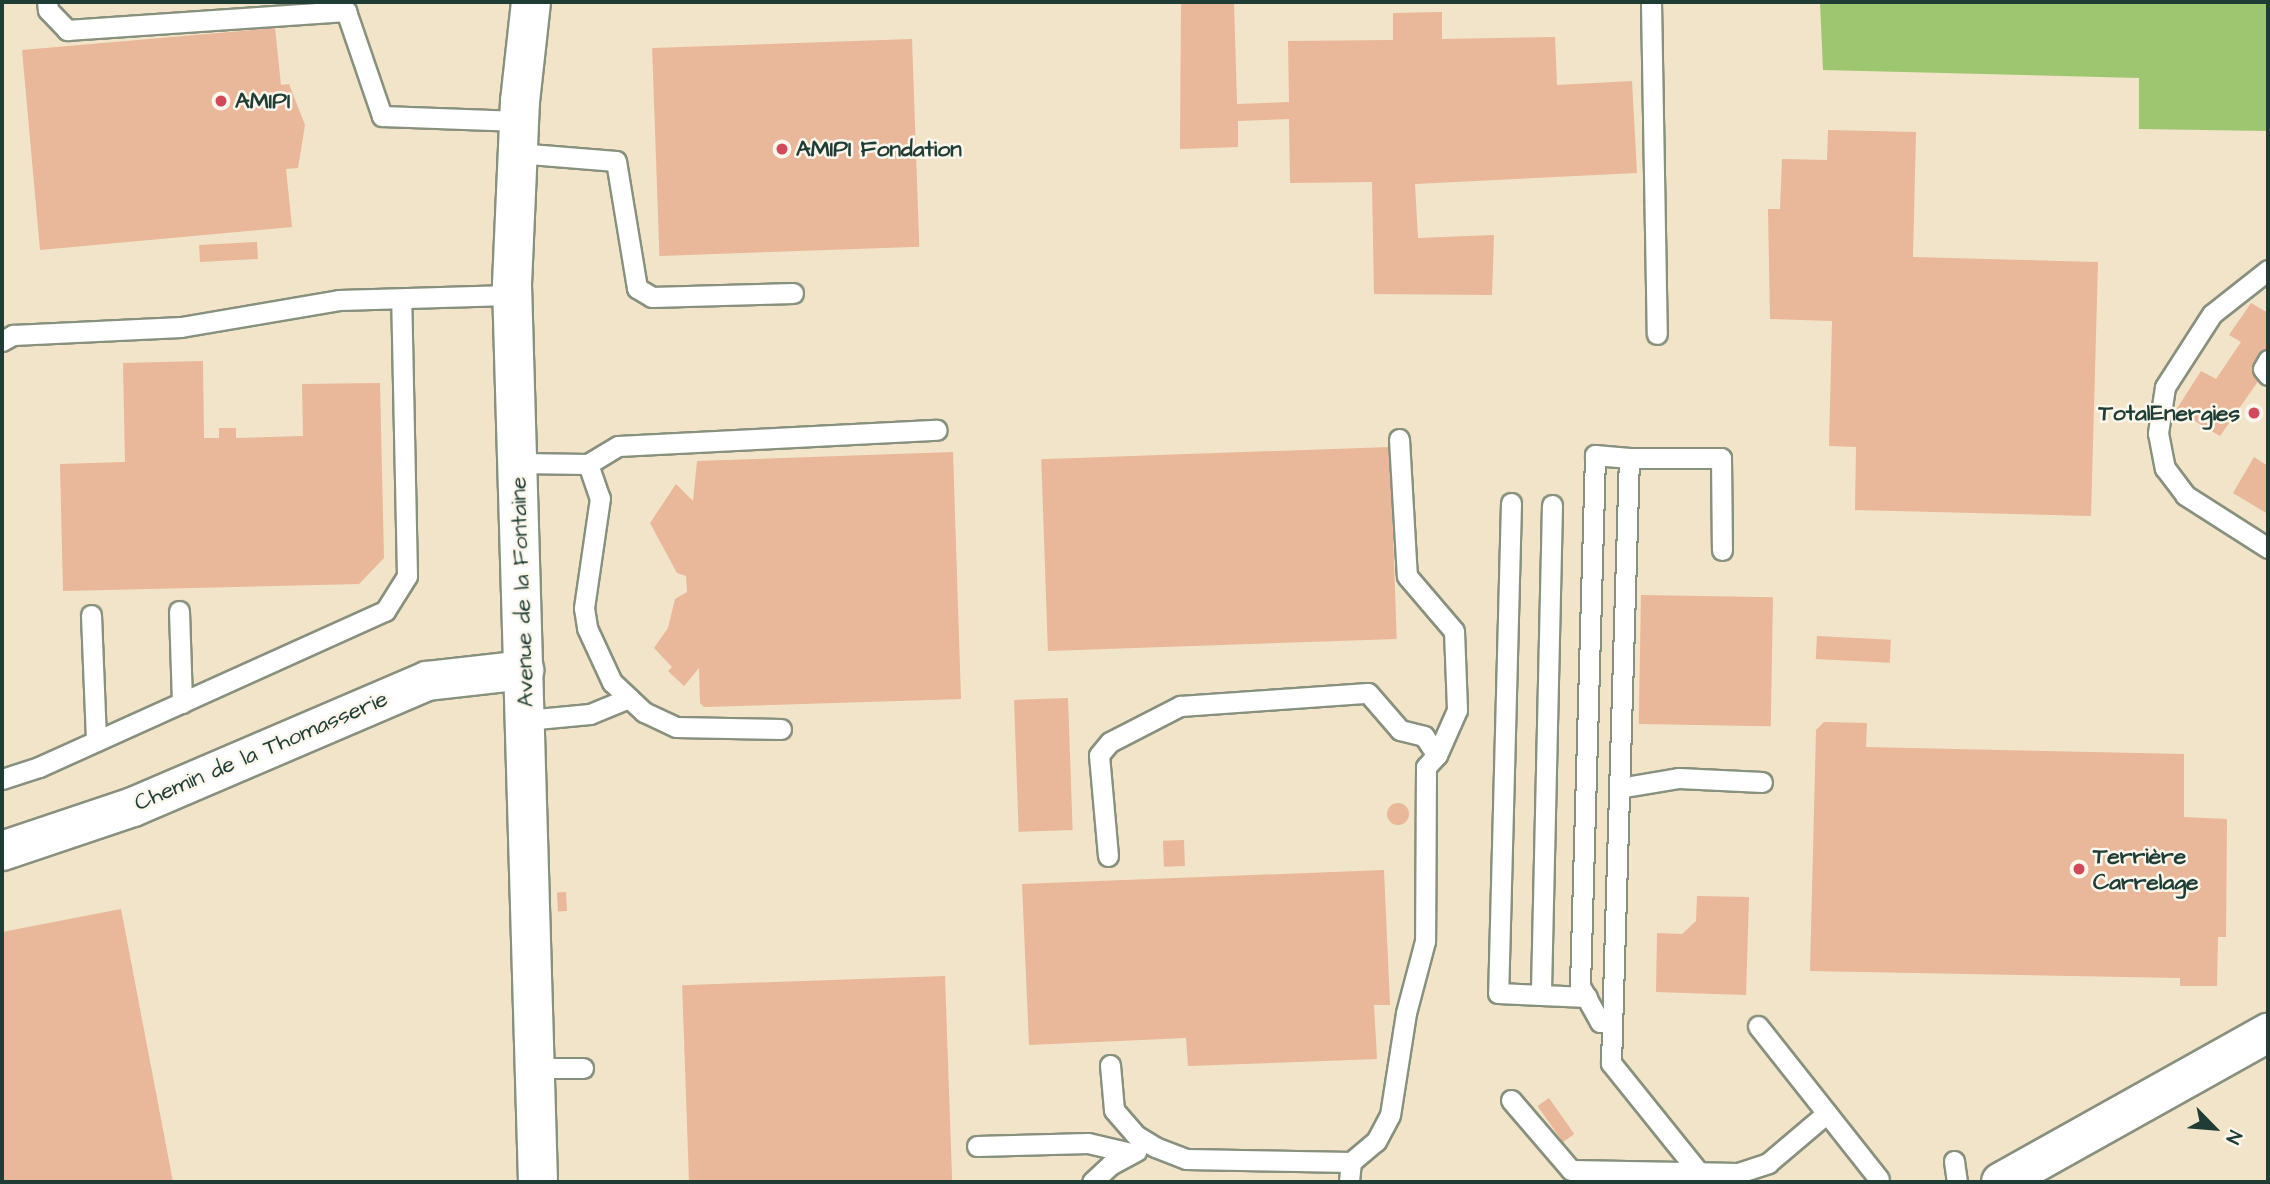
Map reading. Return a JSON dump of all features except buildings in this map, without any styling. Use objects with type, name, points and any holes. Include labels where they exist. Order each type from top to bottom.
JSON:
[{"type":"street","name":"Avenue de la Fontaine","points":[[531,2],[518,137],[512,295],[537,1068],[538,1182]]},
{"type":"street","name":"Chemin de la Thomasserie","points":[[2,851],[133,807],[427,681],[450,675],[524,670]]},
{"type":"street","points":[[2001,1182],[2268,1033]]},
{"type":"lane","points":[[47,2],[48,10],[67,30],[346,11],[383,116],[518,137],[616,161],[637,288],[652,297],[793,293]]},
{"type":"lane","points":[[1651,2],[1657,334]]},
{"type":"lane","points":[[2268,270],[2212,314],[2165,387],[2158,433],[2165,468],[2185,495],[2268,548]]},
{"type":"lane","points":[[2,341],[13,335],[181,327],[339,300],[512,295]]},
{"type":"lane","points":[[2,779],[96,741],[385,611],[407,576],[401,300]]},
{"type":"lane","points":[[2268,360],[2263,369],[2268,375]]},
{"type":"lane","points":[[518,463],[589,464],[618,446],[937,430]]},
{"type":"lane","points":[[1110,1065],[1114,1110],[1149,1144],[1186,1159],[1351,1162],[1376,1141],[1397,1090],[1406,1013],[1425,942],[1426,766],[1437,755],[1457,710],[1454,631],[1407,576],[1399,439]]},
{"type":"lane","points":[[1612,1022],[1600,1022],[1580,986],[1595,455],[1629,458],[1721,458],[1722,550]]},
{"type":"lane","points":[[1629,458],[1611,1063],[1702,1178]]},
{"type":"lane","points":[[589,464],[600,498],[587,579],[587,628],[612,682],[645,712],[676,727],[781,729]]},
{"type":"lane","points":[[1511,503],[1498,993],[1587,997]]},
{"type":"lane","points":[[1541,995],[1552,505]]},
{"type":"lane","points":[[179,611],[182,703]]},
{"type":"lane","points":[[91,615],[96,741]]},
{"type":"lane","points":[[1108,856],[1099,755],[1110,742],[1180,706],[1368,693],[1400,730],[1424,736],[1437,755]]},
{"type":"lane","points":[[526,720],[590,715],[629,698]]},
{"type":"lane","points":[[1619,788],[1679,778],[1762,782]]},
{"type":"lane","points":[[1758,1026],[1880,1179]]},
{"type":"lane","points":[[537,1068],[583,1068]]},
{"type":"lane","points":[[1511,1100],[1571,1170],[1702,1178],[1738,1173],[1768,1163],[1827,1113]]},
{"type":"lane","points":[[977,1146],[1088,1143],[1131,1153]]},
{"type":"lane","points":[[1092,1182],[1131,1153],[1149,1144]]},
{"type":"lane","points":[[1954,1161],[1957,1182]]},
{"type":"lane","points":[[1349,1182],[1351,1162]]},
{"type":"green space","points":[[1820,2],[2268,2],[2268,131],[2139,129],[2139,78],[1823,70]]},
{"type":"place","name":"AMIPI","points":[[221,101]]},
{"type":"place","name":"AMIPI Fondation","points":[[782,149]]},
{"type":"place","name":"TotalEnergies","points":[[2254,413]]},
{"type":"place","name":"Terrière Carrelage","points":[[2079,869]]}]
